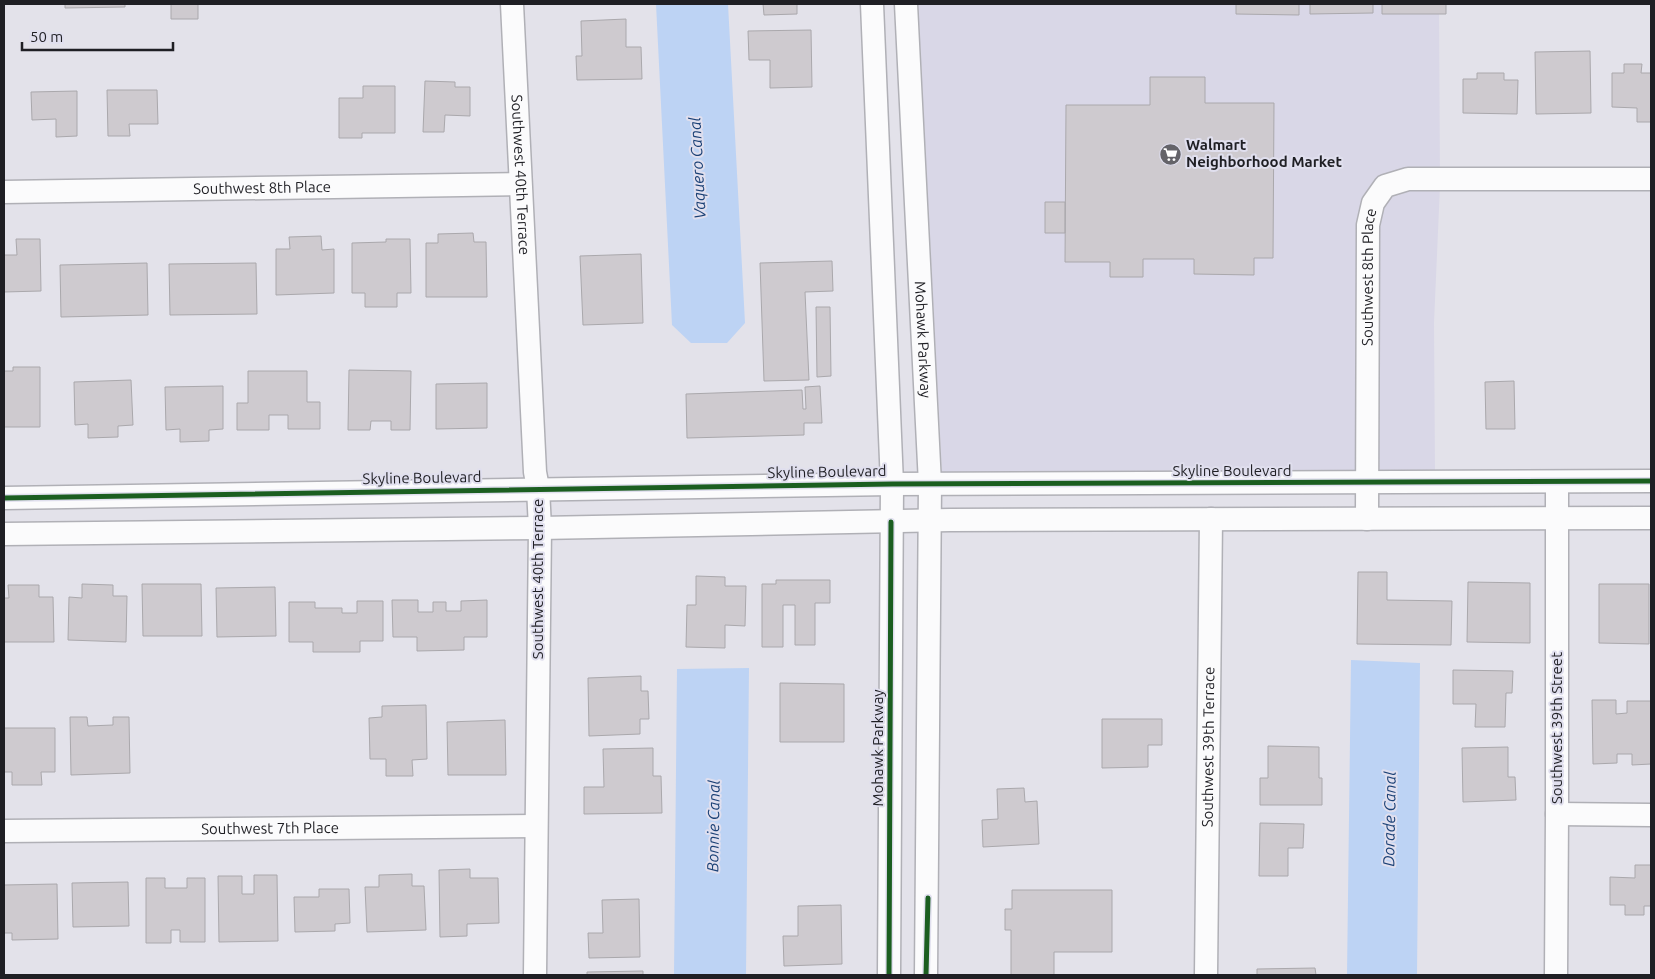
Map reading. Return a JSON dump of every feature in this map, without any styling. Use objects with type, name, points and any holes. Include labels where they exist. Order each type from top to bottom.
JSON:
[{"type":"street","name":"Southwest 40th Terrace","points":[[512,4],[535,472],[538,488],[540,528],[535,975]]},
{"type":"street","name":"Mohawk Parkway","points":[[872,4],[892,484],[890,522],[889,975]]},
{"type":"street","name":"Mohawk Parkway","points":[[906,4],[930,484],[926,975]]},
{"type":"street","name":"Southwest 8th Place","points":[[1367,519],[1368,225],[1373,203],[1385,186],[1408,179],[1651,179]]},
{"type":"street","name":"Southwest 8th Place","points":[[4,192],[520,184]]},
{"type":"street","name":"Skyline Boulevard","points":[[4,498],[538,488],[892,484],[1651,481]]},
{"type":"street","name":"Southwest 39th Street","points":[[1556,975],[1557,482]]},
{"type":"street","points":[[4,534],[540,528],[930,521],[1651,518]]},
{"type":"street","name":"Southwest 39th Terrace","points":[[1206,975],[1211,519]]},
{"type":"street","points":[[1557,814],[1651,815]]},
{"type":"street","name":"Southwest 7th Place","points":[[4,830],[536,826]]},
{"type":"shaded area","points":[[918,4],[1439,4],[1440,186],[1434,323],[1435,472],[942,474]]},
{"type":"water","name":"Vaquero Canal","points":[[656,4],[728,4],[745,323],[727,343],[691,343],[672,325]]},
{"type":"water","name":"Dorade Canal","points":[[1351,660],[1420,663],[1417,975],[1347,975]]},
{"type":"water","name":"Bonnie Canal","points":[[749,668],[746,975],[674,975],[677,669]]},
{"type":"building","points":[[65,4],[125,4],[125,7],[65,8]]},
{"type":"building","points":[[171,4],[198,4],[198,19],[171,19]]},
{"type":"building","points":[[763,4],[797,4],[797,14],[764,15]]},
{"type":"building","points":[[1236,4],[1299,4],[1299,15],[1236,14]]},
{"type":"building","points":[[1310,4],[1373,4],[1373,13],[1310,14]]},
{"type":"building","points":[[1382,4],[1446,4],[1446,14],[1382,14]]},
{"type":"building","points":[[626,19],[626,47],[641,47],[642,79],[577,80],[576,56],[582,56],[581,21]]},
{"type":"building","points":[[811,30],[812,87],[770,88],[770,60],[749,60],[748,31]]},
{"type":"building","points":[[1590,51],[1591,113],[1536,114],[1535,52]]},
{"type":"building","points":[[1624,64],[1642,64],[1641,73],[1651,73],[1651,122],[1637,122],[1637,108],[1612,107],[1612,73],[1624,73]]},
{"type":"building","points":[[1477,73],[1504,73],[1504,80],[1518,80],[1517,114],[1463,113],[1463,79],[1477,79]]},
{"type":"building","name":"Walmart Neighborhood Market","points":[[1150,77],[1205,77],[1205,103],[1274,103],[1273,258],[1254,258],[1254,275],[1194,274],[1194,259],[1143,259],[1143,277],[1110,277],[1110,262],[1065,262],[1066,105],[1150,105]]},
{"type":"building","points":[[425,81],[455,82],[455,87],[470,87],[470,116],[445,115],[444,132],[423,132]]},
{"type":"building","points":[[363,86],[395,86],[395,133],[362,133],[362,138],[339,138],[339,98],[363,98]]},
{"type":"building","points":[[107,90],[157,90],[158,124],[129,124],[130,136],[108,136]]},
{"type":"building","points":[[77,91],[77,136],[56,137],[56,119],[32,120],[31,92]]},
{"type":"building","points":[[1045,202],[1065,202],[1065,233],[1045,233]]},
{"type":"building","points":[[473,233],[474,242],[486,242],[487,297],[426,297],[426,243],[438,243],[438,234]]},
{"type":"building","points":[[321,236],[322,250],[334,249],[334,293],[276,295],[276,249],[290,249],[289,237]]},
{"type":"building","points":[[16,239],[40,239],[41,291],[4,292],[4,255],[17,255]]},
{"type":"building","points":[[386,239],[410,239],[411,293],[397,293],[397,307],[365,307],[365,293],[352,293],[352,243],[386,242]]},
{"type":"building","points":[[641,254],[643,323],[583,325],[580,256]]},
{"type":"building","points":[[832,261],[833,291],[805,292],[809,380],[764,381],[760,263]]},
{"type":"building","points":[[147,263],[148,315],[61,317],[60,265]]},
{"type":"building","points":[[256,263],[257,314],[170,315],[169,264]]},
{"type":"building","points":[[816,307],[830,307],[831,376],[817,377]]},
{"type":"building","points":[[13,367],[40,367],[40,427],[4,427],[4,371],[13,371]]},
{"type":"building","points":[[349,370],[411,371],[410,430],[391,430],[391,421],[371,421],[370,430],[348,430]]},
{"type":"building","points":[[248,371],[307,371],[307,402],[320,402],[320,429],[288,429],[288,415],[269,415],[269,430],[237,430],[237,403],[248,403]]},
{"type":"building","points":[[131,380],[133,425],[118,426],[118,437],[88,438],[88,424],[75,425],[74,382]]},
{"type":"building","points":[[1514,381],[1515,429],[1486,429],[1485,382]]},
{"type":"building","points":[[487,383],[487,428],[436,429],[436,384]]},
{"type":"building","points":[[223,386],[223,429],[209,430],[209,441],[180,442],[180,429],[166,430],[165,387]]},
{"type":"building","points":[[820,386],[822,423],[804,423],[804,435],[687,438],[686,394],[802,390],[803,409],[806,409],[805,387]]},
{"type":"building","points":[[1358,572],[1387,572],[1387,600],[1452,601],[1451,645],[1357,644]]},
{"type":"building","points":[[696,576],[725,577],[725,586],[746,586],[745,626],[725,625],[725,648],[686,647],[687,605],[696,605]]},
{"type":"building","points":[[776,580],[830,580],[830,603],[815,603],[815,645],[795,645],[795,605],[783,605],[783,647],[762,647],[762,584],[776,584]]},
{"type":"building","points":[[1468,582],[1530,583],[1530,643],[1467,642]]},
{"type":"building","points":[[82,584],[113,585],[113,596],[127,596],[126,642],[68,640],[69,597],[82,598]]},
{"type":"building","points":[[142,584],[201,584],[202,636],[143,636]]},
{"type":"building","points":[[1599,584],[1649,584],[1649,644],[1599,643]]},
{"type":"building","points":[[8,585],[39,585],[39,597],[53,597],[54,642],[4,642],[4,598],[9,598]]},
{"type":"building","points":[[275,587],[276,636],[217,637],[216,588]]},
{"type":"building","points":[[392,600],[418,600],[418,612],[433,612],[433,602],[446,602],[446,611],[461,611],[461,601],[487,600],[487,637],[464,637],[464,650],[417,651],[417,637],[393,637]]},
{"type":"building","points":[[357,601],[383,601],[383,641],[360,641],[360,652],[313,652],[313,642],[289,642],[289,602],[315,602],[315,608],[342,608],[342,613],[357,613]]},
{"type":"building","points":[[1453,670],[1513,671],[1512,693],[1506,693],[1505,727],[1475,727],[1476,704],[1453,704]]},
{"type":"building","points":[[641,676],[641,691],[648,691],[649,719],[640,719],[640,734],[589,736],[588,678]]},
{"type":"building","points":[[780,683],[844,684],[844,742],[780,742]]},
{"type":"building","points":[[1592,700],[1616,700],[1616,714],[1627,713],[1627,701],[1651,701],[1651,764],[1632,765],[1632,754],[1617,754],[1617,763],[1593,764]]},
{"type":"building","points":[[426,705],[427,759],[412,760],[413,776],[386,776],[386,759],[370,759],[369,718],[382,717],[382,706]]},
{"type":"building","points":[[70,717],[87,717],[88,726],[113,725],[113,717],[129,717],[130,773],[71,775]]},
{"type":"building","points":[[1102,719],[1162,719],[1162,745],[1148,745],[1148,767],[1102,768]]},
{"type":"building","points":[[505,720],[506,775],[448,775],[447,722]]},
{"type":"building","points":[[4,728],[55,728],[55,772],[41,772],[42,785],[12,785],[12,772],[4,772]]},
{"type":"building","points":[[1268,746],[1319,747],[1319,778],[1322,778],[1322,805],[1260,805],[1260,778],[1268,778]]},
{"type":"building","points":[[1508,747],[1508,777],[1515,777],[1516,800],[1463,802],[1462,748]]},
{"type":"building","points":[[653,748],[653,776],[661,776],[662,813],[584,814],[584,787],[604,787],[603,749]]},
{"type":"building","points":[[1024,788],[1025,802],[1037,801],[1039,844],[983,847],[982,820],[998,819],[997,789]]},
{"type":"building","points":[[1260,823],[1304,824],[1303,848],[1288,848],[1288,876],[1259,876]]},
{"type":"building","points":[[1635,865],[1651,865],[1651,906],[1644,906],[1644,915],[1625,915],[1625,905],[1610,905],[1610,877],[1635,878]]},
{"type":"building","points":[[470,869],[470,878],[498,878],[499,923],[467,924],[467,936],[440,937],[439,870]]},
{"type":"building","points":[[412,874],[412,886],[424,886],[426,930],[367,932],[365,887],[379,887],[379,875]]},
{"type":"building","points":[[254,875],[277,875],[278,941],[219,942],[218,876],[242,876],[242,894],[254,894]]},
{"type":"building","points":[[146,878],[165,878],[165,888],[187,888],[187,878],[205,878],[205,942],[180,942],[180,930],[171,930],[171,943],[146,943]]},
{"type":"building","points":[[128,882],[129,926],[73,927],[72,883]]},
{"type":"building","points":[[57,884],[58,939],[12,940],[12,933],[4,933],[4,885]]},
{"type":"building","points":[[319,889],[349,889],[350,923],[335,924],[335,931],[295,932],[294,897],[319,897]]},
{"type":"building","points":[[1012,890],[1112,890],[1112,952],[1054,952],[1054,975],[1011,975],[1011,930],[1005,930],[1005,909],[1012,909]]},
{"type":"building","points":[[639,899],[640,957],[589,958],[588,933],[603,933],[602,900]]},
{"type":"building","points":[[841,905],[842,964],[784,966],[783,936],[798,936],[798,906]]},
{"type":"building","points":[[1315,968],[1316,975],[1257,975],[1257,969]]},
{"type":"building","points":[[643,971],[643,975],[587,975],[587,972]]},
{"type":"cycle path","points":[[4,498],[892,484],[1651,481]]},
{"type":"cycle path","points":[[889,975],[891,522]]},
{"type":"cycle path","points":[[926,975],[928,898]]},
{"type":"place","name":"Walmart Neighborhood Market","points":[[1170,154]]}]
